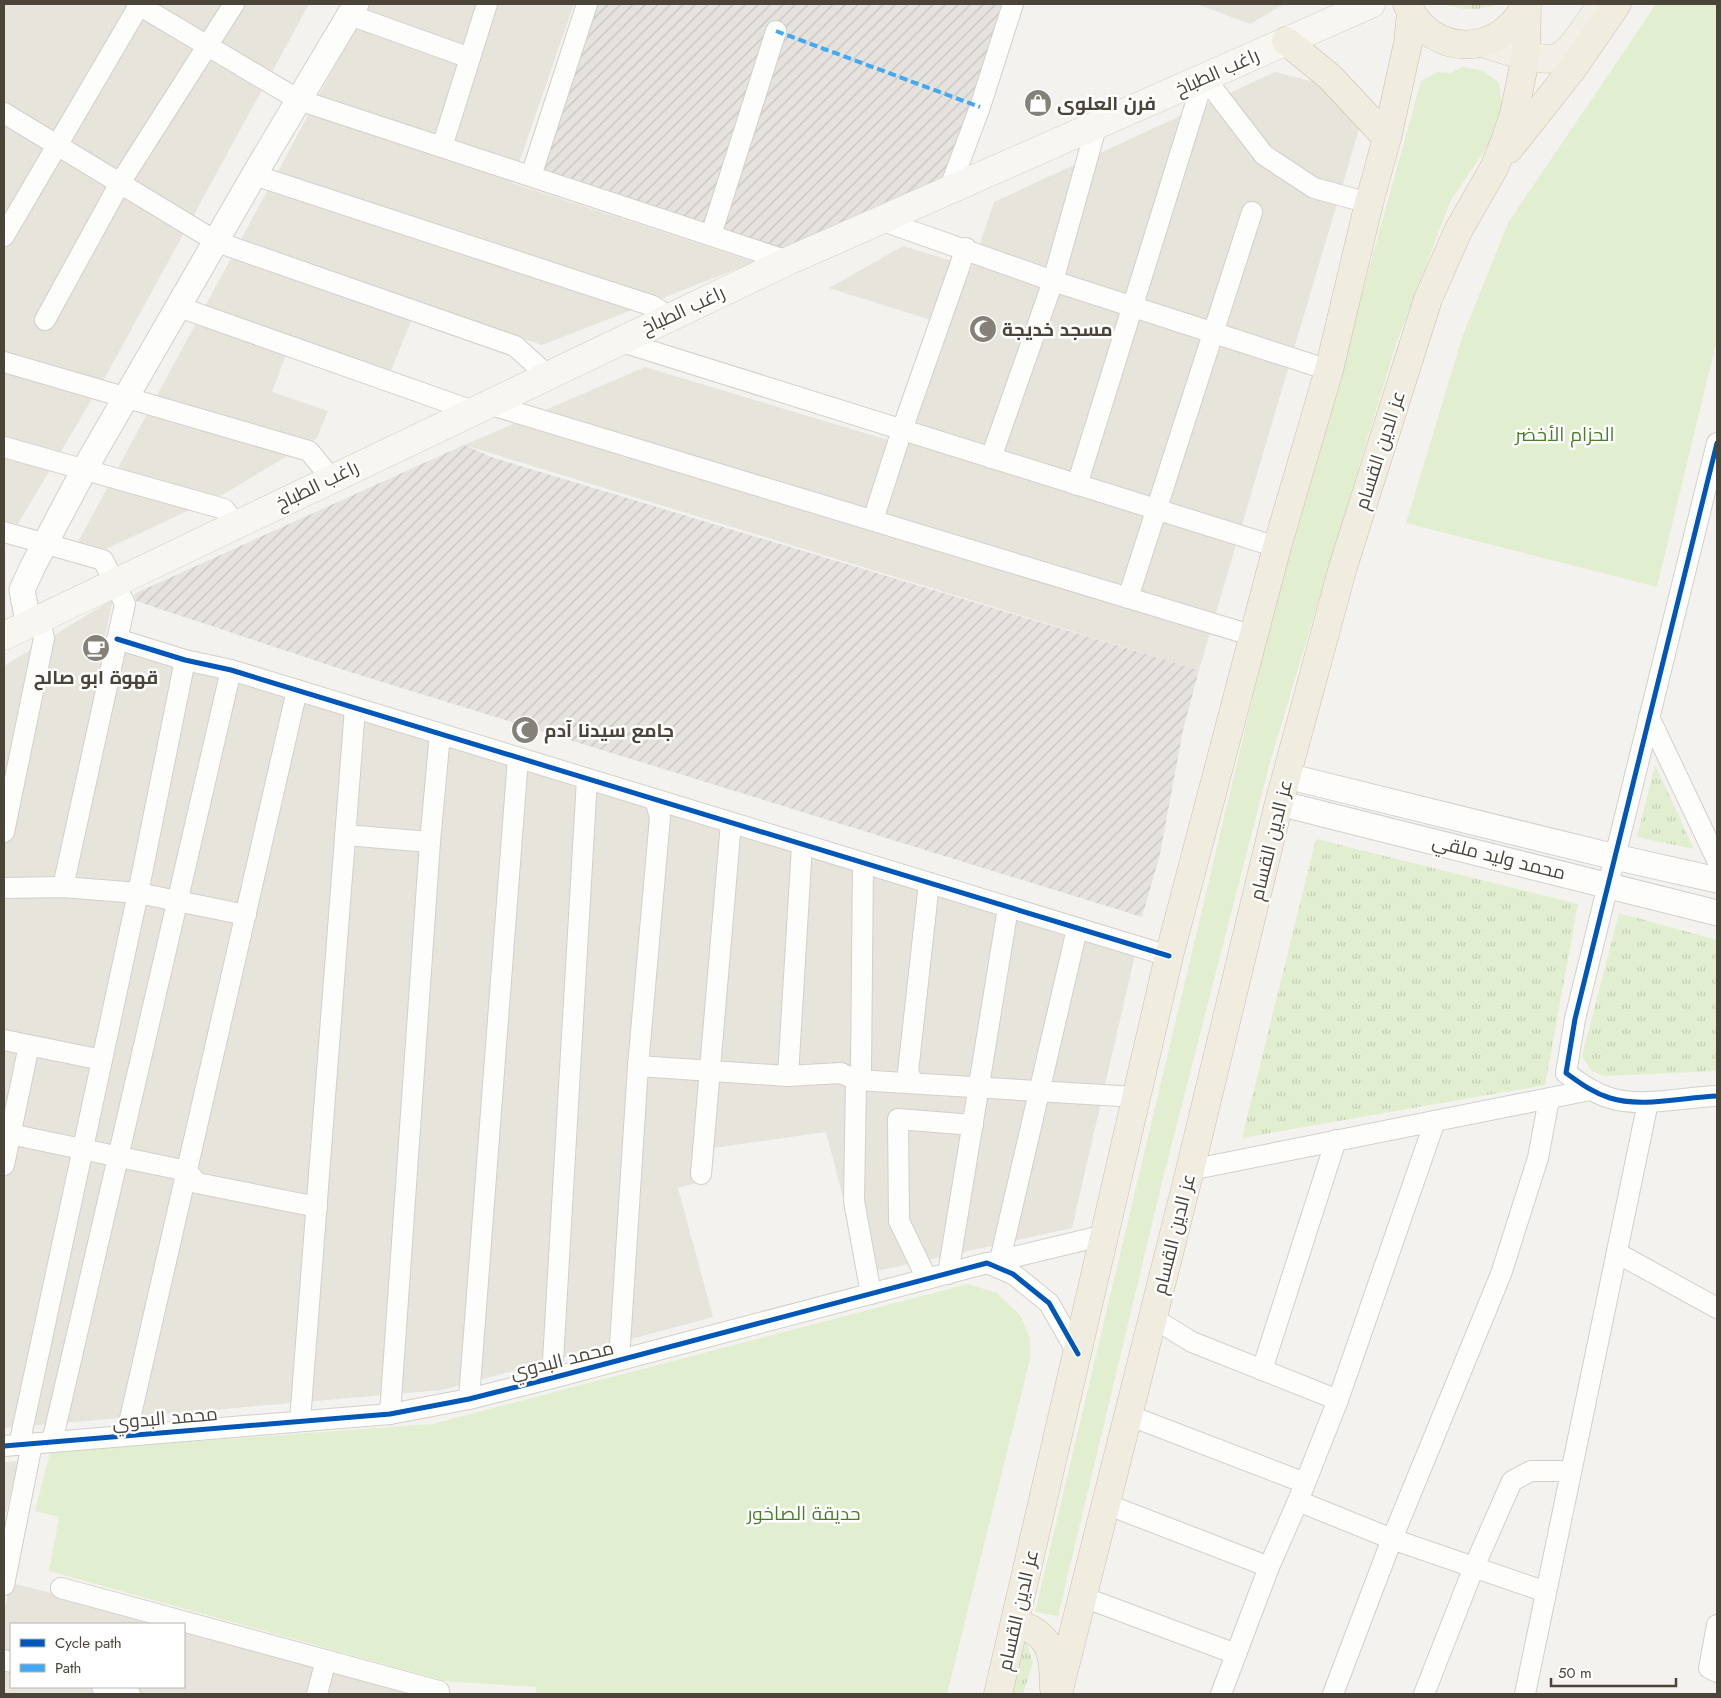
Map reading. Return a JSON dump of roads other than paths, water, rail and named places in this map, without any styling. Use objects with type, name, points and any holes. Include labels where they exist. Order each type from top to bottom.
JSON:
[{"type":"highway","points":[[1409,8],[1421,26],[1434,36],[1449,42],[1465,45],[1482,43],[1497,37],[1510,28],[1527,4]]},
{"type":"highway","name":"عز الدين القسام","points":[[1061,1693],[1083,1597],[1280,803],[1343,567],[1422,316],[1458,231],[1494,168],[1514,114],[1526,55],[1527,4]]},
{"type":"highway","points":[[1494,168],[1573,68],[1617,4]]},
{"type":"highway","name":"عز الدين القسام","points":[[998,1694],[1169,956],[1278,547],[1329,370],[1369,203],[1387,138],[1408,43],[1409,8]]},
{"type":"highway","points":[[1286,41],[1337,83],[1387,138]]},
{"type":"highway","points":[[1015,1623],[1028,1627],[1043,1636],[1050,1652],[1061,1693]]},
{"type":"main road","name":"راغب الطباخ","points":[[4,636],[788,260],[883,221],[1097,124],[1371,4]]},
{"type":"main road","points":[[1482,43],[1545,59],[1558,57],[1564,54],[1602,4]]},
{"type":"street","points":[[4,236],[139,4],[299,100],[788,260]]},
{"type":"street","points":[[45,320],[120,182],[209,46],[234,4]]},
{"type":"street","points":[[442,147],[487,4]]},
{"type":"street","points":[[532,176],[587,4]]},
{"type":"street","points":[[949,190],[980,108],[1013,4]]},
{"type":"street","points":[[4,832],[44,638],[34,620],[22,590],[44,544],[84,470],[218,242],[254,175],[353,9],[470,58]]},
{"type":"street","points":[[711,235],[776,31]]},
{"type":"street","points":[[1204,77],[1264,154],[1314,188],[1369,203]]},
{"type":"street","points":[[1077,485],[1204,77]]},
{"type":"street","points":[[4,113],[218,242],[515,346],[547,376]]},
{"type":"street","points":[[992,458],[1053,280],[1097,124]]},
{"type":"street","points":[[254,175],[653,306],[669,317]]},
{"type":"street","points":[[1128,598],[1252,212]]},
{"type":"street","points":[[883,221],[1133,307],[1329,370]]},
{"type":"street","points":[[873,520],[902,430],[966,248]]},
{"type":"street","points":[[179,307],[480,407],[873,520],[1254,636]]},
{"type":"street","points":[[619,341],[1278,547]]},
{"type":"street","points":[[4,362],[309,451],[331,478]]},
{"type":"street","points":[[1717,443],[1575,1019],[1566,1073],[1590,1090],[1611,1098],[1648,1102],[1717,1096]]},
{"type":"street","points":[[4,447],[224,509],[236,524]]},
{"type":"street","points":[[4,532],[103,560],[125,604],[63,887]]},
{"type":"street","points":[[117,639],[185,660],[231,670],[1169,956]]},
{"type":"street","points":[[5,1574],[18,1445],[138,893],[185,660]]},
{"type":"street","points":[[52,1442],[120,1156],[231,670]]},
{"type":"street","points":[[126,1436],[297,690]]},
{"type":"street","points":[[300,1422],[355,708]]},
{"type":"street","points":[[1649,717],[1717,860]]},
{"type":"street","points":[[390,1414],[430,842],[440,734]]},
{"type":"street","points":[[468,1399],[518,758]]},
{"type":"street","name":"محمد وليد ملقي","points":[[1287,776],[1614,857],[1717,880]]},
{"type":"street","points":[[552,1378],[587,779]]},
{"type":"street","points":[[620,1360],[638,1066],[660,817],[655,800]]},
{"type":"street","name":"محمد وليد ملقي","points":[[1280,803],[1608,884],[1717,913]]},
{"type":"street","points":[[701,1174],[731,823]]},
{"type":"street","points":[[345,835],[430,842]]},
{"type":"street","points":[[788,1076],[802,844]]},
{"type":"street","points":[[863,863],[861,1070],[856,1080],[854,1201],[870,1294]]},
{"type":"street","points":[[913,1083],[908,1072],[930,883]]},
{"type":"street","points":[[4,888],[63,887],[138,893],[246,915]]},
{"type":"street","points":[[948,1274],[1008,908]]},
{"type":"street","points":[[1078,929],[1040,1091],[994,1262],[1014,1274],[1048,1303],[1078,1354]]},
{"type":"street","points":[[4,1040],[102,1060]]},
{"type":"street","points":[[4,1165],[29,1045]]},
{"type":"street","points":[[638,1066],[788,1076],[841,1073],[856,1080],[1136,1097]]},
{"type":"street","points":[[1190,1170],[1590,1090]]},
{"type":"street","points":[[1333,1694],[1392,1539],[1501,1274],[1538,1158],[1549,1099]]},
{"type":"street","points":[[1525,1694],[1648,1102]]},
{"type":"street","points":[[927,1280],[899,1221],[898,1119],[973,1125]]},
{"type":"street","points":[[1221,1694],[1269,1567],[1302,1492],[1338,1400],[1435,1121]]},
{"type":"street","points":[[10,1134],[187,1170],[197,1183],[317,1207]]},
{"type":"street","points":[[1262,1370],[1336,1140]]},
{"type":"street","name":"محمد البدوي","points":[[18,1445],[390,1414],[468,1399],[994,1262],[1105,1235]]},
{"type":"street","points":[[1617,1252],[1717,1308]]},
{"type":"street","points":[[1153,1318],[1192,1342],[1338,1400]]},
{"type":"street","points":[[1128,1415],[1302,1492],[1392,1539],[1546,1592]]},
{"type":"street","points":[[1424,1694],[1474,1567],[1512,1481],[1531,1472],[1571,1471]]},
{"type":"street","points":[[1106,1504],[1269,1567]]},
{"type":"street","points":[[61,1588],[326,1660],[439,1692],[439,1694]]},
{"type":"street","points":[[1083,1597],[1236,1654]]},
{"type":"street","points":[[1717,1625],[1708,1668],[1717,1672]]},
{"type":"street","points":[[317,1694],[326,1660]]},
{"type":"street","points":[[106,1688],[130,1694]]},
{"type":"place","name":"فرن العلوى","points":[[1038,103]]},
{"type":"place","name":"مسجد خديجة","points":[[983,329]]},
{"type":"place","name":"قهوة ابو صالح","points":[[96,648]]},
{"type":"place","name":"جامع سيدنا آدم","points":[[525,730]]},
{"type":"park label","name":"الحزام الأخضر","points":[[1565,434]]},
{"type":"park label","name":"حديقة الصاخور","points":[[804,1513]]}]
